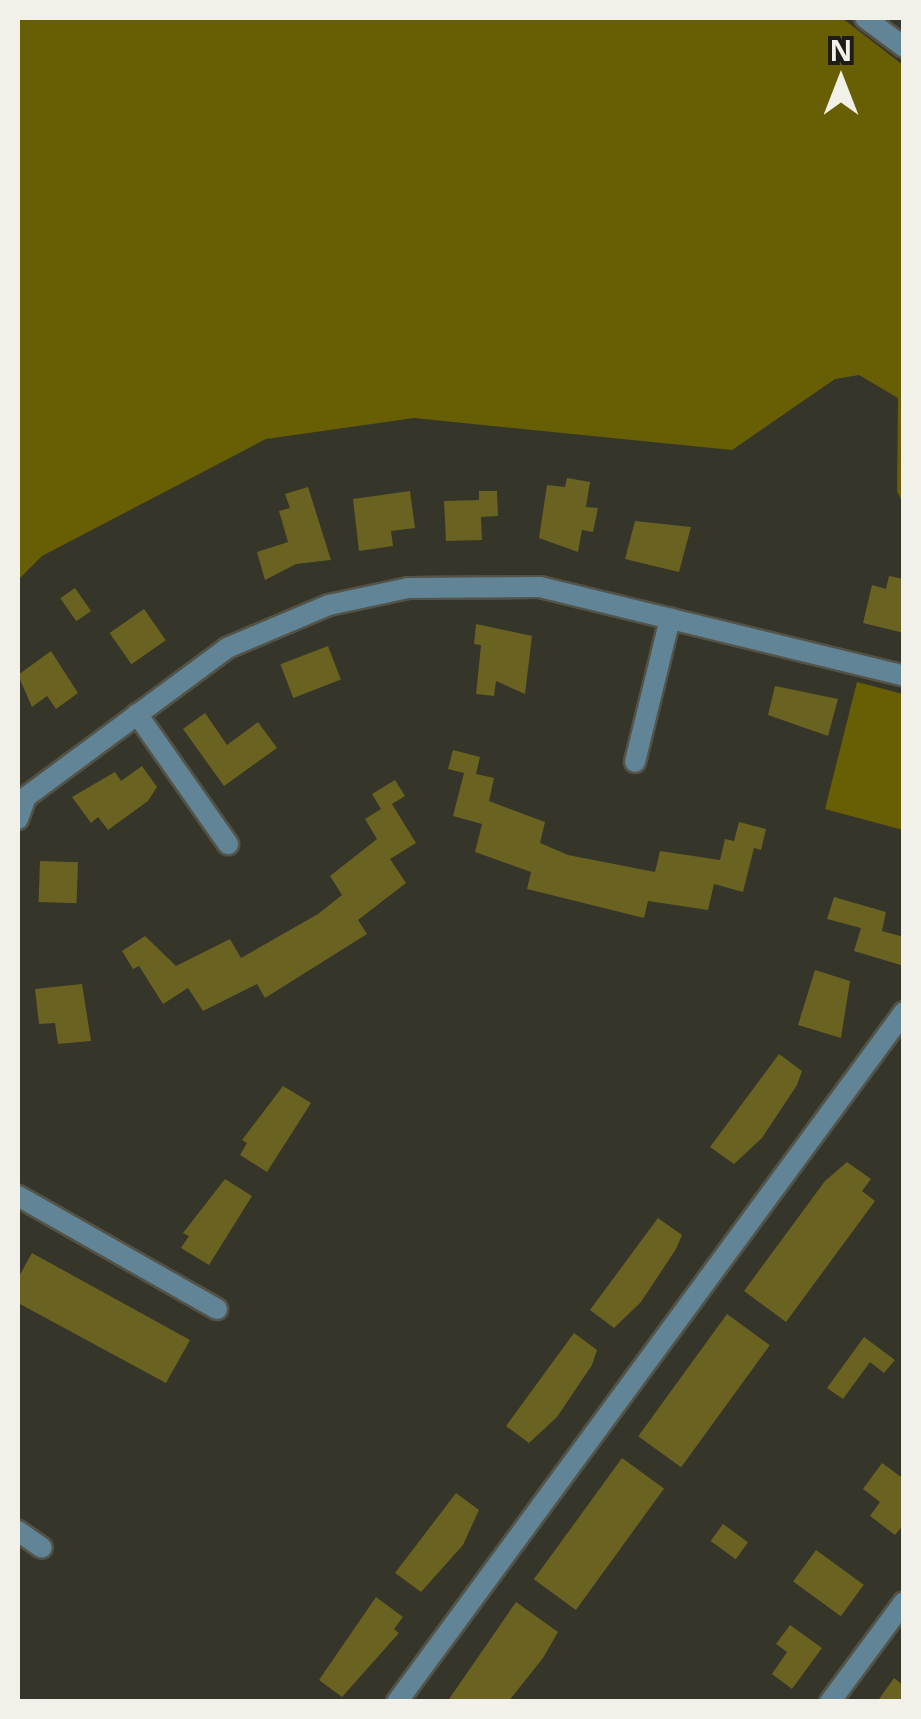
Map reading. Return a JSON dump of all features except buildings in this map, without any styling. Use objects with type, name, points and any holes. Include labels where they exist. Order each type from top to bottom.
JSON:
[{"type":"street","points":[[865,18],[904,47]]},
{"type":"street","points":[[18,819],[26,798],[137,714],[260,631],[329,605],[408,588],[540,587],[904,676]]},
{"type":"street","points":[[635,762],[670,618]]},
{"type":"street","points":[[137,714],[228,844]]},
{"type":"street","points":[[397,1702],[904,1012]]},
{"type":"street","points":[[18,1196],[218,1309]]},
{"type":"street","points":[[18,1531],[42,1548]]},
{"type":"street","points":[[830,1702],[904,1602]]},
{"type":"shaded area","points":[[18,18],[842,18],[903,65],[903,503],[897,491],[898,398],[859,375],[835,379],[732,450],[414,418],[266,439],[42,556],[18,580]]},
{"type":"shaded area","points":[[857,682],[903,694],[903,830],[825,809]]}]
